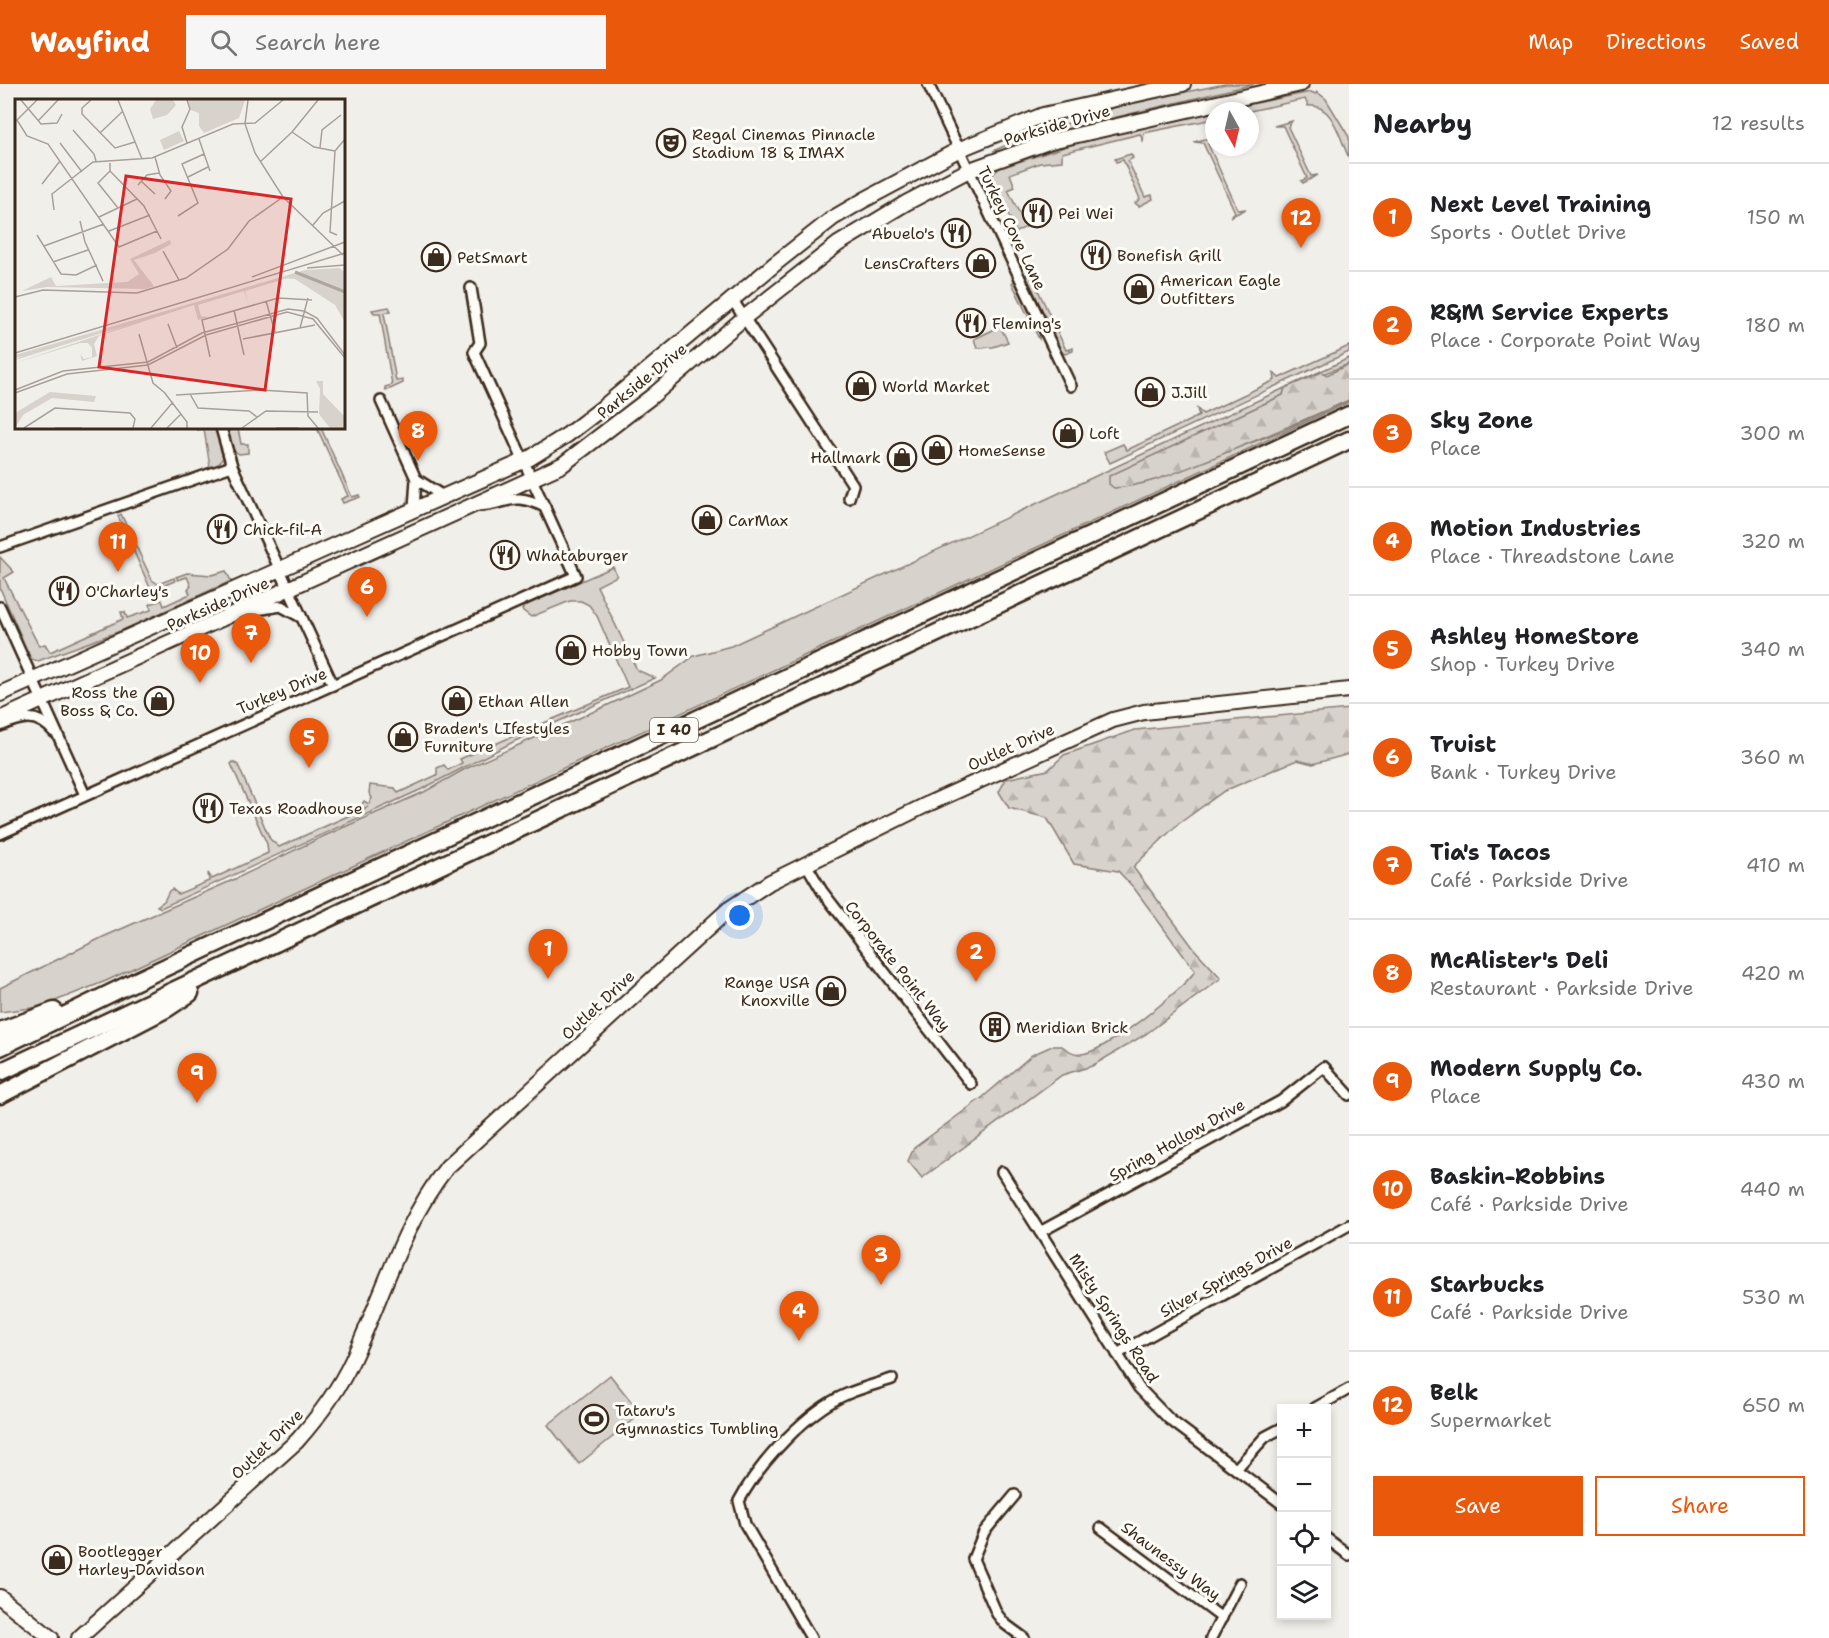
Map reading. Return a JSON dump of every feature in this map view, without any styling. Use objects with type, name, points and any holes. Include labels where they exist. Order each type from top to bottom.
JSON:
[{"type":"highway","name":"I 40","points":[[0,1047],[136,981],[1349,415]]},
{"type":"highway","name":"I 40","points":[[0,1072],[1349,441]]},
{"type":"highway","points":[[0,1095],[166,1009],[238,961]]},
{"type":"highway","points":[[0,1031],[136,981]]},
{"type":"street","name":"Turkey Cove Lane","points":[[928,84],[967,171],[1071,386]]},
{"type":"street","name":"Parkside Drive","points":[[0,694],[525,460],[567,435],[601,409],[833,218],[958,150],[1043,115],[1184,84]]},
{"type":"street","name":"Parkside Drive","points":[[0,719],[562,465],[651,398],[745,316],[852,234],[967,171],[1051,141],[1301,84]]},
{"type":"street","points":[[471,288],[480,343],[474,352],[545,507]]},
{"type":"street","points":[[732,299],[853,485],[849,498]]},
{"type":"street","points":[[381,401],[416,479],[414,508]]},
{"type":"street","points":[[221,429],[232,466],[333,685]]},
{"type":"street","points":[[0,547],[232,466]]},
{"type":"street","points":[[416,479],[443,496]]},
{"type":"street","points":[[475,506],[493,505],[513,497],[532,500],[545,507]]},
{"type":"street","name":"Turkey Drive","points":[[0,834],[576,576],[545,507]]},
{"type":"street","points":[[236,614],[274,605],[290,609],[302,618]]},
{"type":"street","points":[[0,607],[31,680],[85,795]]},
{"type":"street","name":"Outlet Drive","points":[[79,1638],[297,1441],[318,1417],[351,1362],[427,1191],[447,1167],[713,921],[756,890],[806,864],[986,776],[1113,720],[1144,712],[1349,690]]},
{"type":"street","points":[[0,726],[21,718],[33,717],[48,726],[59,738]]},
{"type":"street","name":"Corporate Point Way","points":[[806,864],[822,891],[970,1084]]},
{"type":"street","name":"Spring Hollow Drive","points":[[1040,1232],[1281,1101],[1324,1067],[1349,1095]]},
{"type":"street","name":"Misty Springs Road","points":[[1002,1172],[1139,1388],[1169,1419],[1277,1501]]},
{"type":"street","name":"Silver Springs Drive","points":[[1117,1354],[1349,1225]]},
{"type":"street","points":[[811,1638],[745,1524],[740,1501],[746,1488],[771,1458],[814,1413],[847,1394],[892,1379]]},
{"type":"street","points":[[1322,1404],[1349,1389]]},
{"type":"street","points":[[1236,1469],[1265,1437],[1277,1430]]},
{"type":"street","points":[[1015,1495],[984,1532],[973,1559],[997,1614],[1005,1624],[1024,1638]]},
{"type":"street","name":"Shaunessy Way","points":[[1101,1528],[1222,1618]]},
{"type":"street","points":[[1331,1542],[1349,1555]]},
{"type":"street","points":[[1211,1638],[1240,1583]]},
{"type":"street","points":[[0,1597],[51,1638]]},
{"type":"green space","points":[[1225,84],[1254,84],[1109,119],[1006,150],[993,151],[1018,140],[1122,105]]},
{"type":"green space","points":[[1317,92],[1326,99],[1349,137],[1349,158],[1339,132],[1324,110],[1308,106],[1305,99],[1259,109],[1259,102]]},
{"type":"green space","points":[[1205,113],[1205,121],[1144,133],[1143,141],[1140,134],[1062,153],[1062,161],[1040,163],[1010,174],[1015,187],[1008,190],[1026,227],[1016,232],[994,182],[993,174],[1000,168],[1092,138]]},
{"type":"green space","points":[[1292,121],[1288,127],[1311,176],[1318,175],[1303,183],[1301,181],[1307,178],[1283,126],[1274,126]]},
{"type":"green space","points":[[1205,139],[1205,147],[1203,143],[1194,142]]},
{"type":"green space","points":[[1131,154],[1133,158],[1128,161],[1145,197],[1152,195],[1153,199],[1139,206],[1135,203],[1140,199],[1123,160],[1116,162],[1115,159]]},
{"type":"green space","points":[[1209,156],[1213,156],[1238,210],[1246,209],[1230,217],[1235,212]]},
{"type":"green space","points":[[1036,271],[1031,275],[1066,350],[1073,348],[1073,351],[1065,354],[1061,351],[1026,275]]},
{"type":"green space","points":[[1015,280],[1040,332],[1039,339],[1012,283]]},
{"type":"green space","points":[[389,307],[391,311],[384,313],[396,381],[403,380],[403,383],[386,391],[385,387],[392,385],[380,313],[374,313],[372,310]]},
{"type":"green space","points":[[997,320],[1008,342],[993,347],[977,348],[974,339],[995,329],[993,322]]},
{"type":"green space","points":[[1349,346],[1349,352],[1110,463],[1104,452],[1123,444],[1127,450],[1199,416],[1197,409],[1203,414],[1275,380],[1274,373],[1279,378]]},
{"type":"green space","points":[[1349,358],[1349,364],[1285,388],[1283,395],[1194,437],[1144,483],[1282,431],[1349,400],[1349,402],[106,981],[40,1007],[0,1012],[0,988],[103,937],[233,880],[324,836],[424,792],[465,769],[661,680],[694,656],[731,646]]},
{"type":"green space","points":[[1349,364],[1349,400],[1162,478],[1126,487],[1114,488],[1109,484],[1109,476],[1283,395],[1285,388],[1322,372],[1327,375]]},
{"type":"green space","points":[[204,429],[215,429],[223,457],[218,466],[204,470],[210,467]]},
{"type":"green space","points":[[227,429],[238,429],[241,444],[248,444],[248,453],[239,454],[233,450]]},
{"type":"green space","points":[[317,429],[321,429],[352,497],[359,495],[360,497],[343,503],[341,499],[348,496]]},
{"type":"green space","points":[[121,514],[152,580],[158,584],[174,578],[175,581],[151,590],[118,516]]},
{"type":"green space","points":[[0,557],[14,572],[4,578],[39,646],[45,644],[50,652],[123,619],[121,612],[125,612],[127,618],[151,610],[150,604],[162,600],[164,606],[190,594],[188,589],[191,586],[187,577],[178,580],[176,577],[187,573],[212,575],[226,571],[231,581],[123,630],[38,661],[31,659],[0,588]]},
{"type":"green space","points":[[613,567],[617,576],[597,586],[637,670],[655,678],[515,741],[422,789],[161,908],[157,906],[164,901],[172,889],[178,894],[209,881],[208,873],[212,879],[268,853],[267,844],[231,764],[233,762],[238,765],[270,839],[279,847],[368,807],[362,808],[361,806],[364,801],[369,804],[372,798],[369,793],[370,785],[395,788],[398,793],[437,775],[437,768],[444,765],[448,770],[462,763],[460,759],[628,687],[597,616],[589,605],[581,601],[570,601],[531,617],[522,610],[524,606]]},
{"type":"green space","points":[[1349,709],[1349,754],[1313,764],[1297,760],[1224,791],[1177,825],[1133,867],[1195,950],[1221,978],[1146,1034],[1092,1066],[1062,1075],[922,1178],[908,1161],[914,1148],[983,1097],[1032,1055],[1052,1046],[1062,1046],[1079,1054],[1105,1045],[1159,1006],[1195,971],[1134,888],[1118,871],[1074,864],[1047,818],[1009,808],[999,792],[1006,779],[1048,770],[1064,755],[1135,730]]},
{"type":"green space","name":"Tataru's Gymnastics Tumbling","points":[[610,1375],[641,1414],[579,1464],[548,1425]]},
{"type":"place","name":"Regal Cinemas Pinnacle Stadium 18 & IMAX","points":[[671,143]]},
{"type":"place","name":"Pei Wei","points":[[1037,213]]},
{"type":"place","name":"Abuelo's","points":[[956,233]]},
{"type":"place","name":"Belk","points":[[1301,248]]},
{"type":"place","name":"Bonefish Grill","points":[[1096,255]]},
{"type":"place","name":"PetSmart","points":[[436,257]]},
{"type":"place","name":"LensCrafters","points":[[981,263]]},
{"type":"place","name":"American Eagle Outfitters","points":[[1139,289]]},
{"type":"place","name":"Fleming's","points":[[971,323]]},
{"type":"place","name":"World Market","points":[[861,386]]},
{"type":"place","name":"J.Jill","points":[[1150,392]]},
{"type":"place","name":"Loft","points":[[1068,433]]},
{"type":"place","name":"HomeSense","points":[[937,450]]},
{"type":"place","name":"Hallmark","points":[[902,457]]},
{"type":"place","name":"McAlister's Deli","points":[[418,461]]},
{"type":"place","name":"CarMax","points":[[707,520]]},
{"type":"place","name":"Chick-fil-A","points":[[222,529]]},
{"type":"place","name":"Whataburger","points":[[505,555]]},
{"type":"place","name":"Starbucks","points":[[118,572]]},
{"type":"place","name":"O'Charley's","points":[[64,591]]},
{"type":"place","name":"Truist","points":[[367,617]]},
{"type":"place","name":"Hobby Town","points":[[571,650]]},
{"type":"place","name":"Tia's Tacos","points":[[251,663]]},
{"type":"place","name":"Baskin-Robbins","points":[[200,683]]},
{"type":"place","name":"Ross the Boss & Co.","points":[[159,701]]},
{"type":"place","name":"Ethan Allen","points":[[457,701]]},
{"type":"place","name":"Braden's LIfestyles Furniture","points":[[403,737]]},
{"type":"place","name":"Ashley HomeStore","points":[[309,768]]},
{"type":"place","name":"Texas Roadhouse","points":[[208,808]]},
{"type":"place","name":"Next Level Training","points":[[548,979]]},
{"type":"place","name":"R&M Service Experts","points":[[976,982]]},
{"type":"place","name":"Range USA Knoxville","points":[[831,991]]},
{"type":"place","name":"Meridian Brick","points":[[995,1027]]},
{"type":"place","name":"Modern Supply Co.","points":[[197,1103]]},
{"type":"place","name":"Sky Zone","points":[[881,1285]]},
{"type":"place","name":"Motion Industries","points":[[799,1341]]},
{"type":"place","name":"Tataru's Gymnastics Tumbling","points":[[594,1419]]},
{"type":"place","name":"Bootlegger Harley-Davidson","points":[[57,1560]]}]
